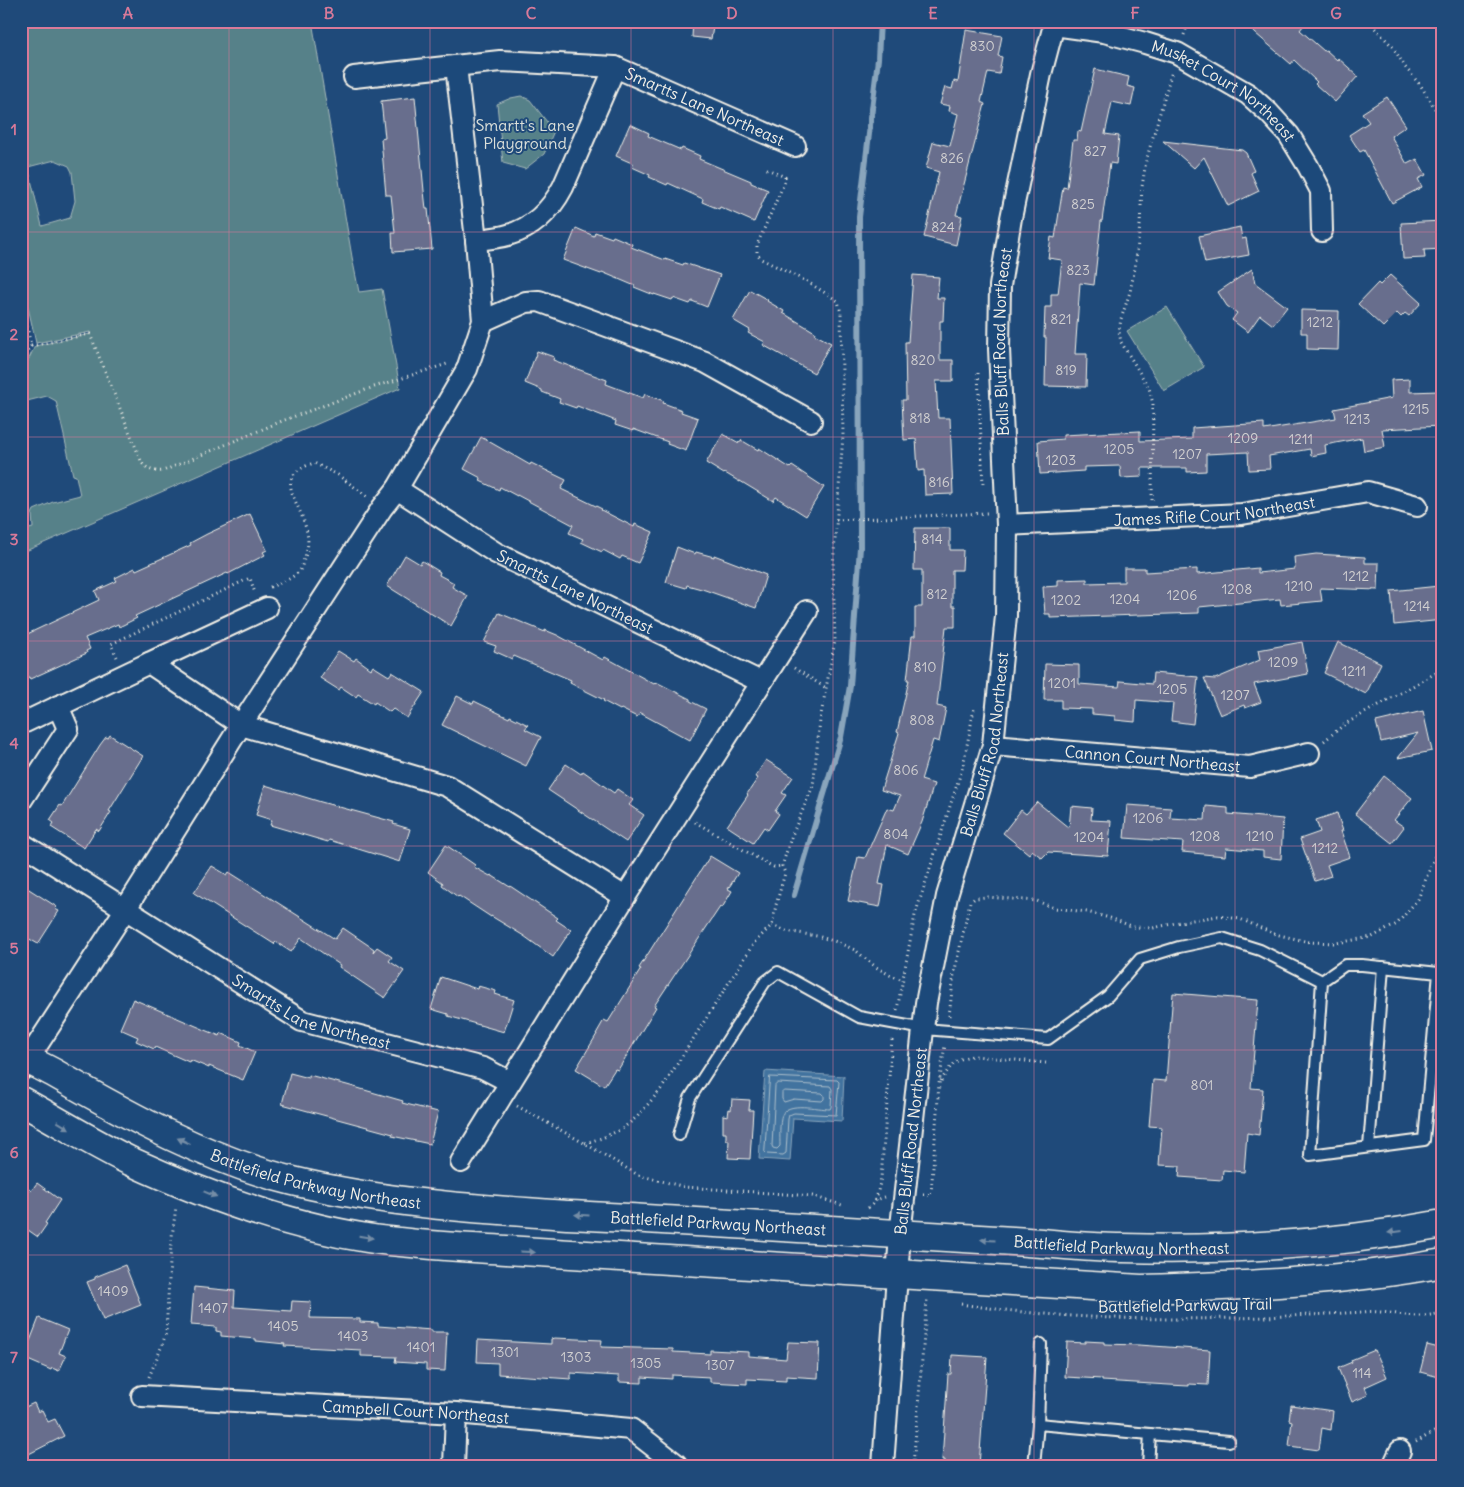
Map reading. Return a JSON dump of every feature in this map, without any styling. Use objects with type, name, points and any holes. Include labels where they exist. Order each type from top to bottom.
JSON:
[{"type":"main road","name":"Battlefield Parkway Northeast","points":[[23,1062],[157,1129],[247,1167],[290,1180],[356,1195],[406,1202],[484,1209],[1121,1248],[1269,1245],[1343,1239],[1443,1224]]},
{"type":"main road","points":[[21,1101],[128,1160],[222,1199],[274,1217],[366,1238],[474,1248],[1141,1289],[1295,1282],[1443,1263]]},
{"type":"street","name":"Musket Court Northeast","points":[[1054,23],[1104,32],[1177,53],[1248,94],[1270,113],[1289,136],[1308,166],[1321,191],[1322,232]]},
{"type":"street","name":"Balls Bluff Road Northeast","points":[[883,1466],[900,1235],[926,1003],[947,896],[993,745],[1006,616],[1007,520],[999,349],[1000,286],[1011,218],[1041,74],[1054,23]]},
{"type":"street","name":"Smartts Lane Northeast","points":[[354,77],[500,61],[615,67],[795,146]]},
{"type":"street","points":[[23,1062],[125,910],[241,724],[382,508],[397,489],[467,369],[483,321],[476,240],[456,66]]},
{"type":"street","name":"Smartts Lane Northeast","points":[[476,240],[507,236],[526,228],[542,216],[555,202],[615,67]]},
{"type":"street","points":[[483,321],[526,302],[539,301],[705,362],[811,421]]},
{"type":"street","name":"Smartts Lane Northeast","points":[[397,489],[496,553],[761,682]]},
{"type":"street","name":"James Rifle Court Northeast","points":[[1007,520],[1150,519],[1242,514],[1368,492],[1417,506]]},
{"type":"street","points":[[21,724],[149,663],[262,597]]},
{"type":"street","points":[[461,1162],[625,897],[807,611]]},
{"type":"street","points":[[149,663],[241,724],[447,786],[625,897]]},
{"type":"street","points":[[21,801],[68,729],[58,706]]},
{"type":"street","name":"Cannon Court Northeast","points":[[993,745],[1250,767],[1309,752]]},
{"type":"street","name":"Smartts Lane Northeast","points":[[21,843],[302,1021],[483,1068],[510,1082]]},
{"type":"street","name":"Campbell Court Northeast","points":[[142,1396],[456,1413],[631,1429],[676,1464]]},
{"type":"street","points":[[454,1466],[456,1413]]},
{"type":"lane","points":[[679,1134],[690,1098],[765,982],[778,972],[859,1017],[924,1029],[1048,1039],[1108,996],[1140,959],[1179,947],[1222,938],[1260,950],[1322,981]]},
{"type":"lane","points":[[1345,965],[1439,973],[1424,1140],[1310,1156],[1322,981],[1345,965]]},
{"type":"lane","points":[[1369,1147],[1384,967]]},
{"type":"lane","points":[[1034,1466],[1042,1344]]},
{"type":"lane","points":[[1038,1424],[1229,1441]]},
{"type":"lane","points":[[1148,1466],[1150,1434]]},
{"type":"path","points":[[1150,519],[1153,404],[1149,388],[1121,342],[1119,331],[1135,268],[1146,161],[1177,53],[1189,21]]},
{"type":"path","points":[[1368,21],[1392,47],[1405,67],[1421,86],[1443,122]]},
{"type":"path","points":[[21,297],[31,346],[21,363]]},
{"type":"path","points":[[31,346],[90,334],[142,464],[147,469],[156,472],[163,471],[282,421],[371,388],[446,364],[467,369]]},
{"type":"path","points":[[978,369],[983,484]]},
{"type":"path","points":[[120,661],[111,644],[250,578],[262,597],[300,569],[309,547],[305,525],[290,488],[291,478],[303,466],[314,463],[338,476],[382,508]]},
{"type":"path","points":[[984,513],[985,523]]},
{"type":"path","points":[[836,520],[984,513],[1007,520]]},
{"type":"path","points":[[777,657],[826,688]]},
{"type":"path","points":[[1309,752],[1345,724],[1443,669]]},
{"type":"path","points":[[876,1200],[881,1178],[894,1024],[915,915],[963,766],[976,701]]},
{"type":"path","points":[[679,813],[766,863],[774,867],[782,866]]},
{"type":"path","points":[[772,925],[786,931],[817,936],[836,942],[855,950],[876,967],[890,975],[904,980]]},
{"type":"path","points":[[939,1084],[951,1066],[964,1057],[975,1056],[1046,1063]]},
{"type":"path","points":[[142,1396],[162,1348],[166,1333],[171,1244],[176,1204]]},
{"type":"path","points":[[913,1466],[927,1300]]},
{"type":"path","name":"Battlefield Parkway Trail","points":[[954,1303],[1090,1318],[1190,1320],[1320,1315],[1366,1311],[1421,1316],[1443,1313]]},
{"type":"path","points":[[1396,1458],[1443,1427]]},
{"type":"green space","points":[[21,21],[312,21],[359,292],[382,289],[400,388],[21,553],[21,531],[33,528],[32,514],[34,510],[53,502],[80,495],[76,476],[73,475],[56,401],[47,396],[23,402],[21,386],[23,372],[35,346],[90,334],[90,332],[36,343],[21,276]],"holes":[[[55,160],[69,166],[72,172],[75,201],[70,218],[42,226],[28,167]]]},
{"type":"green space","name":"Smartt's Lane Playground","points":[[521,96],[530,100],[554,131],[544,154],[525,169],[503,163],[497,104]]},
{"type":"green space","points":[[1167,307],[1204,367],[1164,391],[1127,331]]},
{"type":"water","points":[[765,1071],[844,1076],[842,1121],[793,1118],[790,1161],[759,1159]]},
{"type":"building","points":[[693,21],[714,21],[711,39],[692,37]]},
{"type":"building","points":[[1241,21],[1307,21],[1300,30],[1324,51],[1326,50],[1337,60],[1338,58],[1358,76],[1335,102],[1315,84],[1317,82],[1294,60],[1291,64]]},
{"type":"building","points":[[966,30],[1002,36],[998,56],[1002,57],[999,74],[988,72],[981,102],[985,104],[956,215],[962,216],[956,245],[924,237],[939,172],[926,168],[933,142],[950,146],[958,114],[949,111],[950,106],[940,104],[945,87],[952,89],[954,81],[958,82]]},
{"type":"building","points":[[1095,69],[1129,77],[1127,86],[1135,88],[1131,106],[1112,102],[1105,134],[1119,136],[1116,164],[1110,163],[1094,285],[1080,283],[1075,354],[1087,354],[1086,387],[1045,386],[1045,307],[1051,307],[1051,294],[1058,294],[1062,260],[1048,258],[1051,237],[1055,238],[1063,187],[1067,188],[1073,140],[1077,140],[1078,131],[1081,132]]},
{"type":"building","points":[[415,97],[426,209],[428,209],[432,249],[393,252],[392,233],[395,233],[391,195],[386,195],[381,139],[385,138],[381,101]]},
{"type":"building","points":[[1387,97],[1406,126],[1391,136],[1407,164],[1417,159],[1426,175],[1418,179],[1422,187],[1392,203],[1364,150],[1360,152],[1349,135],[1369,122],[1362,113]]},
{"type":"building","points":[[630,124],[649,133],[648,136],[700,156],[699,159],[768,190],[754,222],[720,207],[719,209],[702,202],[703,199],[668,183],[667,185],[649,177],[650,175],[632,167],[634,164],[616,156]]},
{"type":"building","points":[[1163,141],[1242,150],[1246,153],[1254,171],[1251,173],[1259,191],[1228,206],[1204,157],[1194,168]]},
{"type":"building","points":[[1443,221],[1443,249],[1424,250],[1425,258],[1403,259],[1401,223]]},
{"type":"building","points":[[1240,227],[1242,239],[1246,238],[1249,255],[1205,263],[1199,236]]},
{"type":"building","points":[[576,228],[594,236],[595,232],[612,238],[613,236],[632,244],[631,247],[665,260],[683,265],[684,263],[720,275],[707,307],[692,301],[690,304],[673,298],[672,300],[654,295],[602,272],[601,274],[563,260]]},
{"type":"building","points":[[1252,269],[1255,283],[1287,307],[1273,325],[1260,315],[1248,332],[1232,320],[1237,313],[1227,306],[1218,292]]},
{"type":"building","points":[[913,275],[939,277],[937,298],[944,298],[943,321],[940,321],[940,360],[953,360],[953,381],[936,381],[938,418],[950,418],[953,494],[925,495],[924,470],[918,471],[916,439],[904,440],[902,400],[906,400],[905,342],[908,342]]},
{"type":"building","points":[[1390,275],[1421,303],[1409,316],[1405,313],[1401,317],[1397,313],[1383,327],[1358,304],[1378,283],[1380,285]]},
{"type":"building","points":[[750,290],[815,332],[814,334],[831,343],[814,373],[763,345],[765,342],[748,333],[750,330],[733,320]]},
{"type":"building","points":[[1301,310],[1339,311],[1338,350],[1307,349],[1307,333],[1301,333]]},
{"type":"building","points":[[537,351],[554,357],[553,360],[607,380],[606,384],[643,398],[645,394],[664,401],[663,403],[698,418],[686,451],[633,429],[633,431],[615,425],[616,421],[577,406],[576,408],[559,402],[560,399],[525,383]]},
{"type":"building","points":[[1410,379],[1410,392],[1439,391],[1441,426],[1382,429],[1385,447],[1364,451],[1362,438],[1325,445],[1326,453],[1311,456],[1310,449],[1269,456],[1270,469],[1249,470],[1248,452],[1206,454],[1206,471],[1187,472],[1187,468],[1142,468],[1142,477],[1121,478],[1120,466],[1084,467],[1084,471],[1040,474],[1038,441],[1063,439],[1063,435],[1140,431],[1140,441],[1192,439],[1192,428],[1264,423],[1264,430],[1336,418],[1334,409],[1392,398],[1391,380]]},
{"type":"building","points":[[723,434],[739,443],[741,440],[758,450],[759,448],[790,468],[792,466],[824,487],[806,516],[776,497],[773,501],[706,463]]},
{"type":"building","points":[[481,437],[530,465],[531,463],[566,480],[561,489],[634,527],[635,524],[653,532],[638,563],[622,556],[620,559],[581,542],[583,539],[569,533],[573,525],[517,495],[500,487],[499,490],[480,481],[481,478],[464,469]]},
{"type":"building","points":[[250,514],[267,550],[263,552],[265,555],[135,616],[137,618],[119,627],[118,624],[85,638],[90,649],[86,651],[87,653],[30,679],[29,677],[21,680],[21,637],[99,600],[95,591],[117,581],[115,578],[191,545],[190,543],[207,534]]},
{"type":"building","points":[[915,528],[950,528],[950,550],[963,550],[962,570],[952,570],[952,606],[955,606],[955,627],[946,627],[937,706],[946,708],[939,742],[933,740],[921,780],[934,784],[922,822],[908,854],[887,845],[879,884],[884,885],[880,907],[848,901],[858,857],[865,858],[887,808],[894,810],[900,796],[881,790],[899,733],[897,732],[909,680],[907,680],[912,636],[915,636],[915,607],[922,607],[922,570],[914,570]]},
{"type":"building","points":[[677,547],[695,554],[696,552],[714,557],[714,555],[766,575],[756,608],[705,590],[687,585],[686,588],[666,582]]},
{"type":"building","points":[[1316,554],[1365,557],[1365,563],[1379,563],[1378,590],[1320,588],[1322,601],[1281,605],[1280,599],[1199,607],[1199,613],[1050,618],[1050,614],[1045,614],[1043,587],[1058,586],[1058,580],[1087,579],[1087,583],[1124,582],[1124,568],[1145,568],[1145,572],[1197,569],[1197,574],[1258,568],[1258,573],[1295,569],[1294,557]]},
{"type":"building","points":[[405,555],[420,564],[422,561],[440,572],[439,575],[454,583],[452,587],[468,596],[451,626],[387,586]]},
{"type":"building","points":[[1439,586],[1443,620],[1394,625],[1391,591]]},
{"type":"building","points":[[499,613],[557,635],[603,660],[605,657],[654,684],[656,682],[706,709],[690,740],[640,713],[637,717],[620,710],[570,683],[571,680],[514,656],[512,659],[494,651],[496,646],[484,642]]},
{"type":"building","points":[[1302,642],[1308,674],[1254,684],[1261,702],[1245,708],[1244,705],[1220,715],[1204,678],[1215,679],[1260,660],[1258,650]]},
{"type":"building","points":[[1338,642],[1381,663],[1366,694],[1324,673]]},
{"type":"building","points":[[338,651],[354,661],[356,658],[371,669],[373,666],[389,676],[392,672],[424,692],[407,718],[393,709],[390,712],[358,694],[356,697],[341,687],[339,690],[320,678]]},
{"type":"building","points":[[1045,664],[1079,665],[1079,684],[1119,687],[1120,681],[1152,684],[1153,673],[1198,677],[1193,724],[1171,721],[1173,703],[1136,700],[1135,722],[1115,720],[1115,716],[1092,714],[1092,709],[1061,708],[1061,700],[1044,700]]},
{"type":"building","points":[[457,696],[473,704],[474,701],[509,718],[510,716],[528,725],[525,729],[541,737],[526,766],[442,725]]},
{"type":"building","points":[[1423,711],[1432,751],[1398,758],[1418,733],[1381,742],[1376,722]]},
{"type":"building","points":[[110,735],[143,756],[99,831],[96,829],[84,848],[51,827],[54,823],[50,820],[60,805],[62,806],[100,745]]},
{"type":"building","points":[[766,760],[793,777],[782,793],[786,795],[775,811],[779,814],[768,830],[764,827],[753,843],[727,826],[748,795],[758,778],[755,777]]},
{"type":"building","points":[[566,764],[581,774],[583,771],[614,793],[617,789],[633,800],[629,805],[644,815],[626,842],[548,790]]},
{"type":"building","points":[[1384,776],[1412,798],[1394,820],[1404,827],[1392,843],[1355,814]]},
{"type":"building","points":[[265,785],[394,822],[393,824],[410,829],[400,862],[329,840],[328,842],[270,825],[272,820],[256,815]]},
{"type":"building","points":[[1037,802],[1069,828],[1071,806],[1092,808],[1091,820],[1111,821],[1108,856],[1048,852],[1042,858],[1032,850],[1029,854],[1003,833],[1021,810],[1026,814]]},
{"type":"building","points":[[1127,805],[1171,808],[1170,818],[1205,820],[1206,806],[1228,808],[1228,814],[1283,819],[1281,859],[1263,857],[1263,851],[1226,848],[1225,856],[1182,852],[1183,842],[1124,838]]},
{"type":"building","points":[[1337,813],[1350,857],[1327,865],[1331,876],[1315,881],[1300,839],[1320,832],[1316,820]]},
{"type":"building","points":[[446,845],[475,865],[474,867],[510,886],[558,918],[556,920],[571,930],[553,957],[524,936],[458,897],[428,872]]},
{"type":"building","points":[[710,856],[738,873],[728,889],[732,891],[654,1006],[656,1007],[618,1070],[615,1069],[604,1086],[576,1069],[604,1020],[608,1022],[641,969],[639,968]]},
{"type":"building","points":[[212,866],[227,875],[229,872],[335,939],[343,928],[374,949],[373,952],[377,947],[392,957],[389,961],[404,971],[385,998],[339,967],[340,965],[301,938],[291,952],[276,942],[274,944],[194,893]]},
{"type":"building","points":[[21,884],[57,907],[55,909],[59,911],[38,944],[21,934]]},
{"type":"building","points":[[441,977],[477,989],[478,986],[496,991],[495,994],[514,1000],[504,1032],[448,1016],[448,1014],[431,1009]]},
{"type":"building","points":[[1173,993],[1258,1000],[1251,1088],[1263,1089],[1259,1135],[1247,1133],[1244,1172],[1223,1170],[1222,1180],[1179,1177],[1180,1166],[1159,1165],[1162,1127],[1149,1126],[1153,1080],[1166,1081]]},
{"type":"building","points":[[133,999],[220,1036],[221,1033],[241,1042],[240,1045],[255,1052],[243,1080],[209,1066],[209,1068],[190,1060],[189,1062],[136,1041],[138,1037],[120,1029]]},
{"type":"building","points":[[290,1073],[309,1078],[309,1075],[347,1085],[403,1101],[402,1103],[438,1112],[430,1144],[392,1136],[393,1134],[282,1104]]},
{"type":"building","points":[[732,1099],[750,1100],[749,1110],[753,1110],[750,1159],[728,1158],[729,1140],[726,1140],[726,1133],[723,1133],[723,1115],[728,1116],[729,1109],[731,1110]]},
{"type":"building","points":[[21,1183],[31,1191],[37,1183],[60,1200],[38,1237],[21,1225]]},
{"type":"building","points":[[125,1265],[141,1305],[103,1320],[87,1282]]},
{"type":"building","points":[[194,1287],[235,1291],[234,1307],[291,1311],[292,1301],[311,1302],[310,1318],[360,1319],[360,1322],[378,1323],[378,1326],[447,1332],[445,1371],[426,1370],[426,1364],[395,1362],[396,1357],[361,1356],[361,1350],[284,1346],[285,1344],[256,1341],[256,1339],[221,1336],[221,1332],[216,1331],[216,1327],[191,1325]]},
{"type":"building","points":[[39,1318],[68,1330],[59,1353],[66,1356],[59,1371],[52,1368],[51,1370],[21,1357],[21,1351],[26,1340],[30,1341]]},
{"type":"building","points":[[551,1339],[602,1340],[601,1347],[673,1349],[673,1352],[710,1354],[710,1350],[749,1352],[749,1356],[786,1359],[788,1342],[820,1343],[818,1378],[786,1376],[786,1381],[747,1379],[747,1384],[710,1382],[710,1377],[672,1375],[672,1379],[642,1377],[642,1383],[619,1382],[619,1376],[571,1373],[571,1379],[498,1374],[498,1363],[477,1362],[478,1340],[551,1344]]},
{"type":"building","points":[[1085,1341],[1104,1342],[1104,1344],[1210,1350],[1208,1385],[1169,1385],[1065,1377],[1067,1342],[1085,1343]]},
{"type":"building","points":[[1427,1345],[1443,1349],[1443,1378],[1420,1372]]},
{"type":"building","points":[[1375,1350],[1387,1377],[1365,1387],[1368,1395],[1352,1402],[1338,1368],[1352,1362],[1351,1360]]},
{"type":"building","points":[[952,1355],[987,1357],[979,1466],[945,1466],[945,1460],[942,1460],[948,1374],[951,1374]]},
{"type":"building","points":[[34,1403],[38,1412],[42,1410],[48,1422],[55,1419],[64,1436],[21,1458],[21,1409]]},
{"type":"building","points":[[1291,1405],[1333,1411],[1331,1430],[1322,1428],[1319,1450],[1289,1446],[1292,1421],[1289,1420]]},
{"type":"waterway","points":[[794,895],[841,737],[850,686],[860,547],[859,217],[878,59],[880,21]]}]
